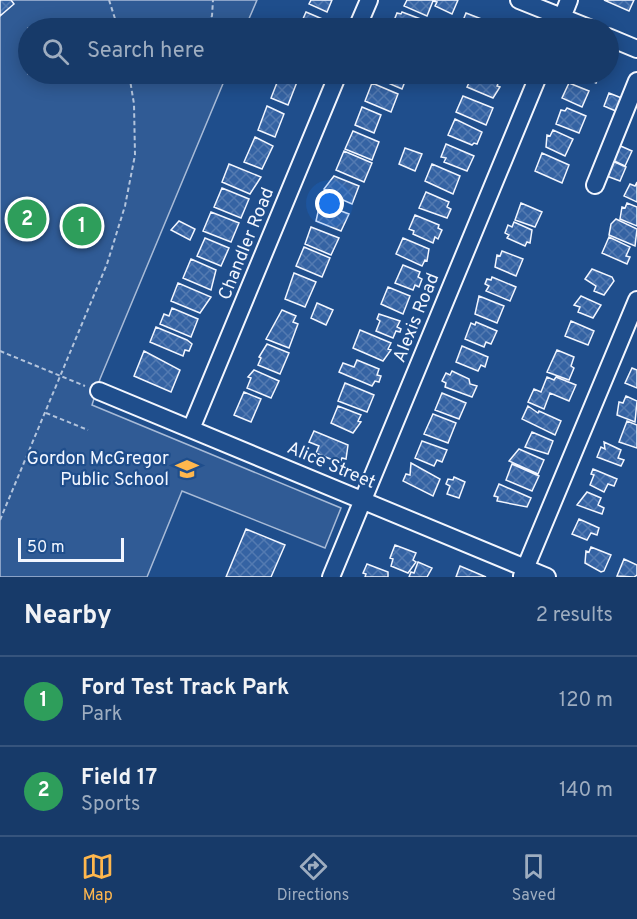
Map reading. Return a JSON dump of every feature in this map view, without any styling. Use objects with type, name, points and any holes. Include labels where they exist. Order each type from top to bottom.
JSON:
[{"type":"street","points":[[361,18],[369,0]]},
{"type":"street","points":[[519,0],[551,18]]},
{"type":"street","points":[[562,18],[569,0]]},
{"type":"street","points":[[619,41],[637,49]]},
{"type":"street","points":[[595,185],[637,81]]},
{"type":"street","name":"Chandler Road","points":[[191,429],[334,84]]},
{"type":"street","name":"Alexis Road","points":[[331,577],[535,84]]},
{"type":"street","points":[[524,572],[637,300]]},
{"type":"street","name":"Alice Street","points":[[99,391],[362,500],[524,572],[548,577]]},
{"type":"path","points":[[109,0],[115,18]]},
{"type":"path","points":[[210,18],[213,0]]},
{"type":"path","points":[[0,520],[107,264],[125,206],[135,155],[134,104],[131,84]]},
{"type":"path","points":[[0,351],[99,391]]},
{"type":"path","points":[[45,412],[88,430]]},
{"type":"shaded area","points":[[0,0],[257,0],[249,18],[18,18],[18,84],[223,84],[100,379],[92,405],[341,508],[325,548],[182,491],[147,577],[0,577]]},
{"type":"building","points":[[0,0],[11,0],[14,4],[0,16]]},
{"type":"building","points":[[311,0],[332,0],[327,12],[309,4]]},
{"type":"building","points":[[407,0],[458,0],[452,14],[435,6],[437,2],[433,1],[427,16],[404,6]]},
{"type":"building","points":[[604,0],[634,0],[629,11]]},
{"type":"building","points":[[306,12],[320,18],[303,18]]},
{"type":"building","points":[[402,12],[418,18],[395,18],[397,13]]},
{"type":"building","points":[[466,13],[479,18],[464,18]]},
{"type":"building","points":[[276,84],[296,84],[288,105],[271,98]]},
{"type":"building","points":[[372,84],[398,94],[391,112],[365,101]]},
{"type":"building","points":[[390,84],[404,84],[402,89]]},
{"type":"building","points":[[468,84],[498,84],[497,86],[500,87],[493,98],[467,87]]},
{"type":"building","points":[[569,84],[589,91],[582,107],[562,98]]},
{"type":"building","points":[[609,93],[624,99],[618,112],[604,106]]},
{"type":"building","points":[[463,96],[493,108],[486,125],[456,112]]},
{"type":"building","points":[[267,106],[284,114],[275,137],[258,130]]},
{"type":"building","points":[[362,107],[381,115],[374,133],[355,125]]},
{"type":"building","points":[[567,108],[586,116],[579,133],[556,124],[561,110],[565,111]]},
{"type":"building","points":[[455,119],[482,132],[477,144],[472,145],[448,135]]},
{"type":"building","points":[[553,130],[573,139],[565,156],[546,147],[547,135],[550,136]]},
{"type":"building","points":[[353,131],[379,142],[372,160],[345,149]]},
{"type":"building","points":[[255,137],[273,146],[262,169],[244,162]]},
{"type":"building","points":[[446,144],[474,156],[467,171],[444,162],[446,158],[441,157]]},
{"type":"building","points":[[616,144],[632,151],[625,166],[610,159]]},
{"type":"building","points":[[405,148],[422,154],[415,171],[399,164]]},
{"type":"building","points":[[344,151],[372,163],[364,182],[336,170]]},
{"type":"building","points":[[542,153],[569,165],[562,183],[535,171]]},
{"type":"building","points":[[610,160],[626,167],[620,181],[604,175]]},
{"type":"building","points":[[229,164],[261,177],[250,194],[222,182]]},
{"type":"building","points":[[432,164],[460,176],[453,194],[425,181]]},
{"type":"building","points":[[334,176],[359,186],[352,204],[327,193],[328,191],[324,189]]},
{"type":"building","points":[[637,182],[637,202],[624,196],[630,184],[635,186]]},
{"type":"building","points":[[222,188],[249,199],[241,218],[214,207]]},
{"type":"building","points":[[426,192],[449,202],[447,207],[451,209],[447,218],[419,208]]},
{"type":"building","points":[[320,203],[349,214],[341,231],[316,221]]},
{"type":"building","points":[[521,203],[542,212],[535,227],[515,220]]},
{"type":"building","points":[[627,203],[637,207],[637,226],[620,219],[622,207],[625,208]]},
{"type":"building","points":[[211,212],[239,223],[231,242],[203,231]]},
{"type":"building","points":[[415,215],[439,225],[438,228],[442,230],[438,239],[435,237],[433,243],[413,234],[414,231],[409,229]]},
{"type":"building","points":[[616,219],[637,229],[635,246],[609,235],[611,224]]},
{"type":"building","points":[[179,221],[195,229],[190,240],[171,230]]},
{"type":"building","points":[[514,222],[532,230],[530,243],[527,242],[525,246],[507,238],[509,235],[505,233],[508,225],[512,227]]},
{"type":"building","points":[[311,227],[339,238],[331,255],[305,244]]},
{"type":"building","points":[[609,237],[630,247],[626,256],[630,257],[627,264],[602,253]]},
{"type":"building","points":[[205,238],[229,248],[221,266],[197,256]]},
{"type":"building","points":[[403,238],[429,249],[427,261],[425,260],[422,266],[396,254]]},
{"type":"building","points":[[304,247],[330,258],[322,277],[296,266]]},
{"type":"building","points":[[502,251],[523,259],[516,276],[495,267],[497,255],[500,256]]},
{"type":"building","points":[[191,259],[216,270],[211,290],[183,278]]},
{"type":"building","points":[[403,265],[420,272],[418,277],[422,279],[419,287],[415,285],[413,290],[395,283]]},
{"type":"building","points":[[592,269],[612,277],[614,281],[604,295],[594,291],[596,286],[585,279]]},
{"type":"building","points":[[294,273],[316,282],[305,307],[285,299]]},
{"type":"building","points":[[492,277],[516,287],[510,301],[486,291],[489,286],[485,284],[487,279],[491,280]]},
{"type":"building","points":[[178,283],[211,297],[200,313],[171,301]]},
{"type":"building","points":[[388,287],[410,296],[403,314],[381,304]]},
{"type":"building","points":[[479,296],[504,306],[497,323],[475,314]]},
{"type":"building","points":[[581,296],[601,305],[593,318],[578,312],[580,307],[574,305]]},
{"type":"building","points":[[317,303],[333,310],[326,325],[311,318]]},
{"type":"building","points":[[172,308],[198,319],[191,337],[160,324],[164,314],[169,316]]},
{"type":"building","points":[[282,310],[296,316],[293,322],[298,324],[289,348],[266,339]]},
{"type":"building","points":[[379,314],[400,321],[397,327],[401,329],[400,332],[396,331],[393,338],[376,331],[380,321],[377,319]]},
{"type":"building","points":[[571,321],[594,331],[588,345],[565,336]]},
{"type":"building","points":[[476,322],[497,331],[491,344],[486,342],[484,347],[465,339],[471,323],[475,325]]},
{"type":"building","points":[[156,327],[187,340],[192,344],[189,351],[185,350],[183,356],[150,342]]},
{"type":"building","points":[[360,330],[391,343],[388,349],[391,350],[383,361],[353,348]]},
{"type":"building","points":[[267,344],[289,353],[280,374],[258,365],[261,358],[259,357]]},
{"type":"building","points":[[462,346],[488,357],[485,367],[481,365],[478,371],[456,362]]},
{"type":"building","points":[[557,350],[574,357],[571,366],[574,368],[569,380],[547,372]]},
{"type":"building","points":[[144,351],[180,370],[171,392],[134,376]]},
{"type":"building","points":[[357,360],[379,369],[377,375],[381,376],[379,382],[375,381],[372,386],[339,372],[343,363],[354,367]]},
{"type":"building","points":[[632,368],[637,370],[637,388],[625,383]]},
{"type":"building","points":[[254,370],[279,381],[271,398],[247,388],[251,378],[248,377]]},
{"type":"building","points":[[452,371],[469,379],[470,384],[477,386],[472,397],[445,387],[446,383],[442,381],[446,373],[450,375]]},
{"type":"building","points":[[547,377],[554,380],[556,377],[576,385],[569,401],[550,393],[544,409],[528,402],[534,389],[541,392]]},
{"type":"building","points":[[345,383],[374,395],[367,412],[338,401]]},
{"type":"building","points":[[244,392],[261,399],[251,422],[234,415]]},
{"type":"building","points":[[442,393],[466,403],[459,419],[435,410]]},
{"type":"building","points":[[626,396],[637,401],[635,422],[617,415],[619,402],[623,403]]},
{"type":"building","points":[[338,406],[361,415],[358,421],[361,422],[353,433],[331,423]]},
{"type":"building","points":[[528,406],[538,413],[539,411],[561,421],[555,435],[522,419]]},
{"type":"building","points":[[433,414],[456,423],[448,443],[424,434]]},
{"type":"building","points":[[627,421],[637,425],[637,448],[619,442]]},
{"type":"building","points":[[314,431],[348,445],[346,459],[342,458],[340,463],[316,453],[319,446],[309,442]]},
{"type":"building","points":[[532,432],[553,441],[548,454],[525,447]]},
{"type":"building","points":[[422,441],[447,450],[442,462],[437,460],[434,466],[415,458]]},
{"type":"building","points":[[604,442],[621,450],[618,458],[624,460],[621,466],[597,457],[601,447],[605,449]]},
{"type":"building","points":[[519,449],[544,460],[538,474],[509,461]]},
{"type":"building","points":[[411,463],[440,479],[433,496],[403,481],[406,474],[410,475]]},
{"type":"building","points":[[512,464],[539,476],[532,491],[506,480]]},
{"type":"building","points":[[593,469],[617,479],[614,486],[608,484],[604,492],[590,485],[594,475],[591,474]]},
{"type":"building","points":[[454,477],[465,482],[459,498],[447,494],[450,486],[446,484],[448,479],[453,480]]},
{"type":"building","points":[[499,484],[531,498],[527,507],[497,501],[498,497],[494,496]]},
{"type":"building","points":[[587,492],[601,498],[598,505],[604,508],[602,514],[577,505]]},
{"type":"building","points":[[579,519],[599,528],[597,535],[591,533],[587,540],[572,534]]},
{"type":"building","points":[[246,529],[285,545],[271,577],[226,577]]},
{"type":"building","points":[[395,545],[416,553],[413,560],[416,562],[408,573],[391,566],[393,559],[390,558]]},
{"type":"building","points":[[591,547],[611,555],[604,571],[601,572],[585,563],[586,551],[589,552]]},
{"type":"building","points":[[624,559],[637,565],[637,575],[634,577],[617,576]]},
{"type":"building","points":[[418,562],[432,568],[427,577],[409,577],[411,572],[414,573]]},
{"type":"building","points":[[367,564],[388,572],[388,577],[365,577],[366,574],[363,573]]},
{"type":"building","points":[[460,566],[486,577],[456,577]]},
{"type":"place","name":"Field 17","points":[[27,219]]},
{"type":"place","name":"Ford Test Track Park","points":[[82,226]]},
{"type":"place","name":"Gordon McGregor Public School","points":[[187,469]]}]
